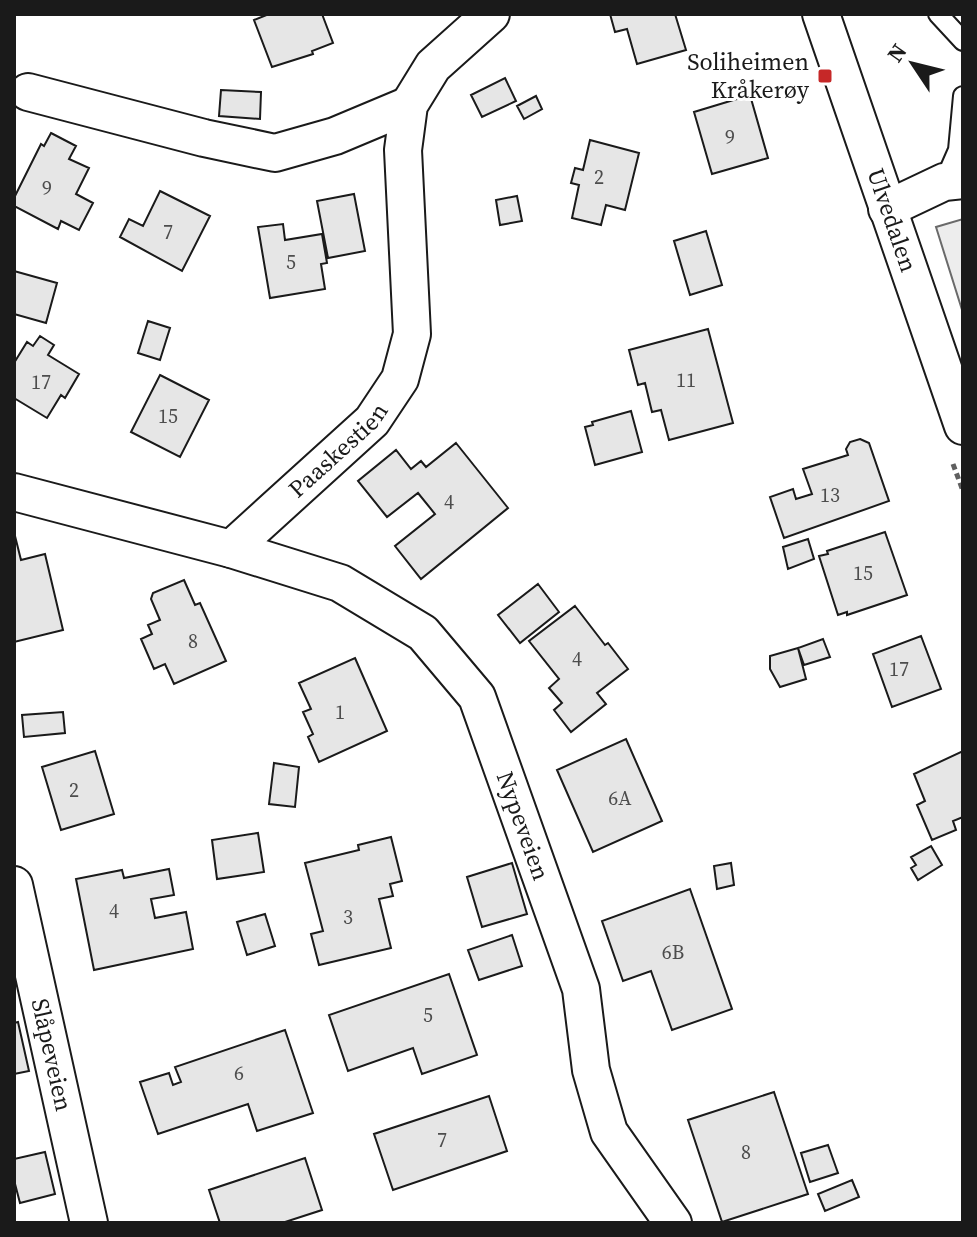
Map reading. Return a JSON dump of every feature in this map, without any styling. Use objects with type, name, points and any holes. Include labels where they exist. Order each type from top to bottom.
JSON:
[{"type":"street","name":"Paaskestien","points":[[231,549],[372,421],[400,379],[412,334],[403,150],[409,105],[433,66],[491,14]]},
{"type":"street","name":"Ulvedalen","points":[[821,14],[963,426]]},
{"type":"street","points":[[28,92],[204,138],[275,153],[335,136],[409,105]]},
{"type":"street","points":[[887,209],[953,181]]},
{"type":"street","points":[[14,492],[231,549]]},
{"type":"street","name":"Nypeveien","points":[[231,549],[340,583],[423,633],[477,697],[581,989],[591,1070],[609,1132],[673,1223]]},
{"type":"street","name":"Slåpeveien","points":[[14,885],[89,1223]]},
{"type":"lane","points":[[938,14],[963,41]]},
{"type":"lane","points":[[953,181],[963,96]]},
{"type":"shaded area","points":[[963,219],[963,313],[936,227]]},
{"type":"building","points":[[269,14],[322,14],[333,43],[312,51],[313,54],[272,67],[254,20]]},
{"type":"building","points":[[610,14],[675,14],[686,50],[637,64],[627,29],[615,32]]},
{"type":"building","points":[[505,78],[516,101],[482,117],[471,95]]},
{"type":"building","points":[[221,90],[261,92],[260,119],[219,116]]},
{"type":"building","points":[[750,95],[768,158],[712,174],[694,112]]},
{"type":"building","points":[[536,96],[542,109],[524,119],[517,106]]},
{"type":"building","points":[[51,133],[76,146],[69,159],[89,168],[76,194],[93,203],[79,230],[61,221],[58,229],[14,206],[14,198],[41,144],[44,146]]},
{"type":"building","points":[[590,140],[639,153],[625,210],[606,205],[601,225],[572,218],[579,185],[571,183],[575,168],[583,170]]},
{"type":"building","points":[[160,191],[210,216],[182,271],[120,237],[129,219],[143,226]]},
{"type":"building","points":[[354,194],[365,251],[328,258],[317,201]]},
{"type":"building","points":[[517,196],[522,221],[500,225],[496,200]]},
{"type":"building","points":[[283,224],[285,240],[322,234],[327,263],[321,264],[325,289],[270,298],[258,227]]},
{"type":"building","points":[[706,231],[722,285],[690,295],[674,241]]},
{"type":"building","points":[[14,271],[57,283],[46,323],[14,314]]},
{"type":"building","points":[[148,321],[170,328],[160,360],[138,353]]},
{"type":"building","points":[[708,329],[733,423],[669,440],[661,410],[652,412],[645,383],[638,385],[629,350]]},
{"type":"building","points":[[40,336],[54,345],[48,355],[79,374],[65,398],[61,395],[47,418],[14,398],[14,363],[27,342],[33,346]]},
{"type":"building","points":[[160,375],[209,400],[180,457],[131,432]]},
{"type":"building","points":[[631,411],[642,452],[595,465],[585,427],[593,425],[592,422]]},
{"type":"building","points":[[860,439],[869,443],[889,501],[784,538],[770,497],[793,489],[796,499],[812,494],[803,469],[848,455],[846,449],[850,442]]},
{"type":"building","points":[[456,443],[508,508],[421,579],[395,546],[435,514],[418,493],[387,517],[358,481],[396,450],[411,469],[421,461],[426,467]]},
{"type":"building","points":[[14,532],[21,560],[45,554],[63,630],[14,642]]},
{"type":"building","points":[[885,532],[907,595],[847,615],[847,612],[838,615],[819,556]]},
{"type":"building","points":[[808,539],[814,559],[788,569],[783,547]]},
{"type":"building","points":[[184,580],[195,605],[200,603],[226,661],[174,684],[165,664],[154,669],[141,639],[152,634],[148,625],[160,620],[151,599],[153,593]]},
{"type":"building","points":[[538,584],[559,612],[520,643],[498,615]]},
{"type":"building","points":[[575,606],[628,669],[597,693],[606,704],[571,732],[554,710],[562,703],[549,688],[559,679],[529,641]]},
{"type":"building","points":[[921,636],[941,689],[892,707],[873,654]]},
{"type":"building","points":[[823,639],[830,657],[804,665],[798,648]]},
{"type":"building","points":[[798,648],[806,679],[780,687],[770,669],[770,656]]},
{"type":"building","points":[[355,658],[387,731],[319,762],[308,737],[313,734],[303,712],[311,709],[299,683]]},
{"type":"building","points":[[63,712],[65,733],[24,737],[22,715]]},
{"type":"building","points":[[626,739],[662,821],[593,852],[557,770]]},
{"type":"building","points":[[95,751],[114,814],[61,830],[42,767]]},
{"type":"building","points":[[963,751],[963,817],[953,821],[956,830],[932,840],[917,805],[925,801],[914,774]]},
{"type":"building","points":[[274,763],[299,767],[295,807],[269,804]]},
{"type":"building","points":[[258,833],[264,872],[217,879],[212,840]]},
{"type":"building","points":[[391,837],[402,881],[390,884],[393,896],[379,899],[391,948],[319,965],[311,934],[323,931],[305,863],[359,850],[358,845]]},
{"type":"building","points":[[931,846],[942,865],[918,880],[911,868],[916,865],[911,857]]},
{"type":"building","points":[[512,863],[527,914],[482,927],[467,877]]},
{"type":"building","points":[[731,863],[734,885],[717,889],[714,866]]},
{"type":"building","points":[[169,869],[174,895],[151,899],[155,918],[186,912],[193,949],[94,970],[76,879],[122,870],[124,878]]},
{"type":"building","points":[[690,889],[732,1009],[672,1030],[651,971],[623,981],[602,921]]},
{"type":"building","points":[[265,914],[275,946],[247,955],[237,922]]},
{"type":"building","points":[[512,935],[522,966],[479,980],[468,950]]},
{"type":"building","points":[[449,974],[477,1055],[422,1074],[413,1048],[348,1071],[329,1015]]},
{"type":"building","points":[[18,1022],[29,1071],[14,1074],[14,1023]]},
{"type":"building","points":[[285,1030],[313,1113],[257,1131],[248,1104],[158,1134],[140,1082],[169,1073],[173,1085],[181,1082],[175,1067]]},
{"type":"building","points":[[774,1092],[808,1194],[722,1222],[688,1120]]},
{"type":"building","points":[[489,1096],[507,1151],[393,1190],[374,1134]]},
{"type":"building","points":[[828,1145],[838,1173],[810,1182],[801,1153]]},
{"type":"building","points":[[45,1152],[55,1194],[20,1203],[14,1180],[14,1159]]},
{"type":"building","points":[[305,1158],[322,1210],[282,1223],[220,1223],[209,1190]]},
{"type":"building","points":[[852,1180],[859,1197],[825,1211],[818,1194]]},
{"type":"place","name":"Soliheimen Kråkerøy","points":[[825,76]]}]
